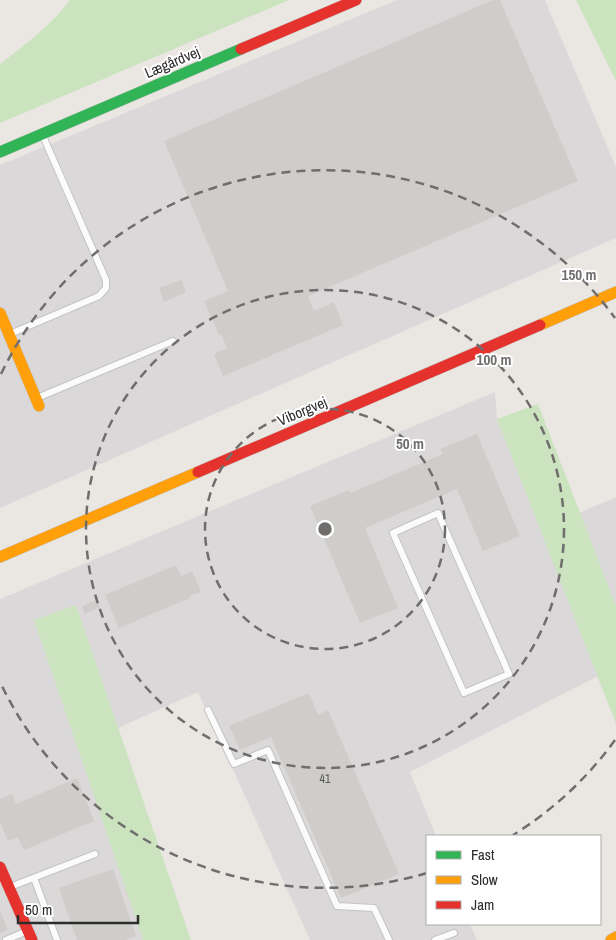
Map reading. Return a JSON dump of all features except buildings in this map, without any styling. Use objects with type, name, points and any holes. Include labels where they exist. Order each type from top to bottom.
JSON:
[{"type":"main road","name":"Lægårdvej","points":[[0,152],[356,0]]},
{"type":"main road","name":"Viborgvej","points":[[0,557],[616,292]]},
{"type":"main road","points":[[0,313],[38,402]]},
{"type":"main road","points":[[0,867],[30,935]]},
{"type":"main road","points":[[611,940],[616,937]]},
{"type":"lane","points":[[9,335],[99,296],[106,288],[106,280],[42,134]]},
{"type":"lane","points":[[38,402],[173,341]]},
{"type":"lane","points":[[438,513],[508,674],[464,693],[393,533],[438,513]]},
{"type":"lane","points":[[208,710],[234,764],[268,750],[337,906],[374,908],[389,940]]},
{"type":"lane","points":[[9,887],[95,854]]},
{"type":"lane","points":[[34,878],[58,940]]},
{"type":"lane","points":[[435,940],[454,933]]},
{"type":"lane","points":[[6,940],[30,935]]},
{"type":"shaded area","points":[[397,0],[545,0],[616,167],[616,238],[0,508],[0,165]]},
{"type":"shaded area","points":[[495,392],[497,419],[549,526],[616,497],[616,667],[410,772],[436,835],[426,835],[426,925],[470,925],[477,940],[310,940],[198,692],[118,728],[76,605],[145,940],[0,940],[0,599]]},
{"type":"green space","points":[[70,0],[289,0],[0,123],[0,64],[46,26]]},
{"type":"green space","points":[[576,0],[616,0],[616,81]]},
{"type":"green space","points":[[538,404],[616,606],[616,724],[497,419]]},
{"type":"green space","points":[[76,605],[191,940],[143,940],[34,620]]},
{"type":"traffic: fast","points":[[0,152],[241,49]]},
{"type":"traffic: slow","points":[[540,325],[616,292]]},
{"type":"traffic: slow","points":[[0,313],[39,406]]},
{"type":"traffic: slow","points":[[0,557],[198,472]]},
{"type":"traffic: slow","points":[[611,940],[616,937]]},
{"type":"traffic: jam","points":[[241,49],[356,0]]},
{"type":"traffic: jam","points":[[198,472],[540,325]]},
{"type":"traffic: jam","points":[[0,867],[32,940]]}]
